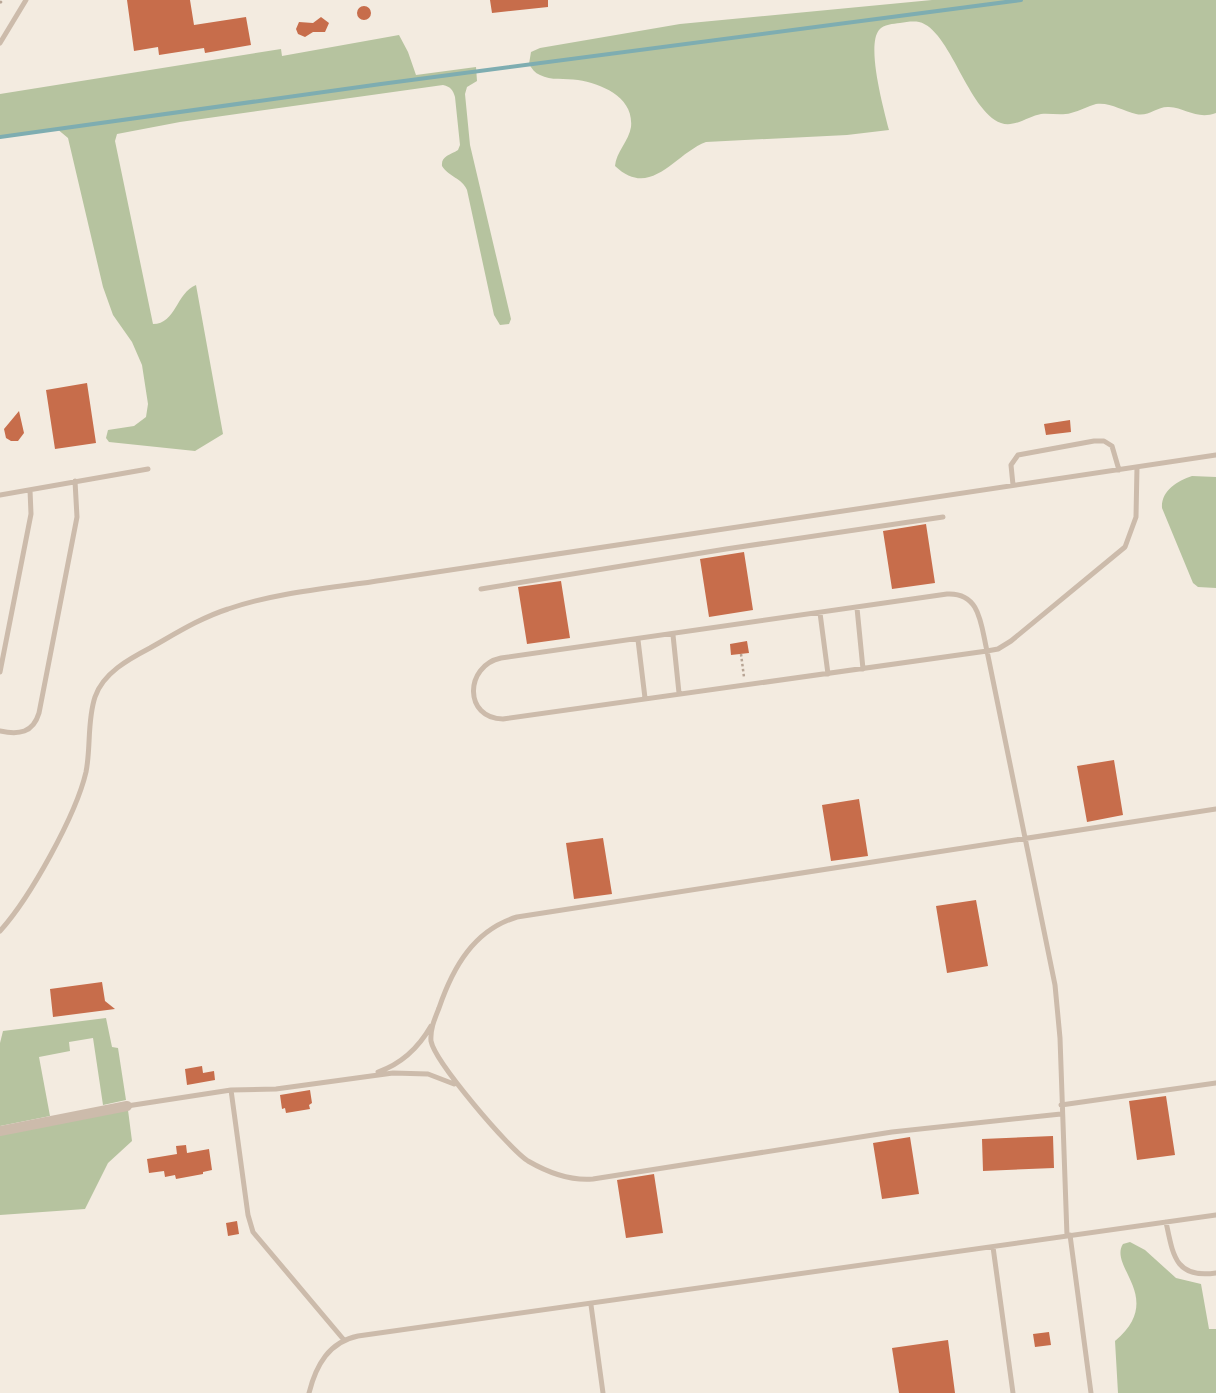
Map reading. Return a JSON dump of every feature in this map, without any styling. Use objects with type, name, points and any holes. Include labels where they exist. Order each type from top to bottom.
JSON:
[{"type":"street","points":[[0,1131],[127,1106]]},
{"type":"lane","points":[[0,43],[26,0]]},
{"type":"lane","points":[[1013,485],[1011,465],[1018,455],[1099,440],[1108,443],[1114,450],[1119,470]]},
{"type":"lane","points":[[0,931],[44,865],[79,794],[86,770],[93,706],[102,684],[116,669],[135,656],[216,613],[257,600],[1216,455]]},
{"type":"lane","points":[[1091,1393],[1068,1235],[1060,1105],[1060,1038],[1054,978],[987,651],[977,610],[970,600],[962,596],[947,594],[496,659],[488,663],[476,676],[473,694],[476,702],[484,712],[498,719],[987,651],[1007,645],[1125,547],[1136,517],[1137,467]]},
{"type":"lane","points":[[0,495],[148,470]]},
{"type":"lane","points":[[0,731],[14,734],[23,733],[35,723],[39,713],[77,517],[75,482]]},
{"type":"lane","points":[[0,672],[31,514],[30,490]]},
{"type":"lane","points":[[481,589],[726,549],[942,517]]},
{"type":"lane","points":[[856,608],[863,669]]},
{"type":"lane","points":[[820,613],[828,674]]},
{"type":"lane","points":[[672,635],[679,693]]},
{"type":"lane","points":[[638,640],[645,698]]},
{"type":"lane","points":[[1061,1114],[892,1132],[583,1179],[553,1172],[524,1158],[460,1087],[434,1051],[431,1034],[449,983],[466,951],[488,931],[512,918],[538,912],[879,862],[960,847],[1216,809]]},
{"type":"lane","points":[[370,1075],[391,1067],[403,1059],[423,1038],[435,1019]]},
{"type":"lane","points":[[127,1106],[231,1090],[270,1090],[370,1075],[422,1073],[440,1076],[460,1087]]},
{"type":"lane","points":[[1060,1105],[1216,1083]]},
{"type":"lane","points":[[231,1090],[248,1215],[253,1232],[344,1340]]},
{"type":"lane","points":[[309,1393],[316,1370],[323,1358],[344,1340],[364,1334],[591,1305],[1216,1215]]},
{"type":"lane","points":[[1166,1222],[1172,1249],[1180,1266],[1195,1274],[1216,1273]]},
{"type":"lane","points":[[993,1247],[1013,1393]]},
{"type":"lane","points":[[591,1305],[603,1393]]},
{"type":"path","points":[[0,3],[3,0]]},
{"type":"path","points":[[741,654],[744,685]]},
{"type":"green space","points":[[932,0],[1216,0],[1216,113],[1203,115],[1165,107],[1141,115],[1111,105],[1096,104],[1067,114],[1041,114],[1016,123],[1001,123],[989,116],[979,103],[950,54],[930,28],[919,22],[907,22],[883,27],[875,38],[874,50],[877,78],[889,130],[847,135],[706,142],[651,177],[640,178],[628,175],[615,166],[631,127],[631,117],[622,100],[606,89],[587,82],[544,77],[535,72],[529,64],[531,52],[540,48],[680,24]]},
{"type":"green space","points":[[399,35],[408,52],[416,75],[476,67],[477,81],[467,87],[465,94],[470,145],[511,319],[509,324],[500,325],[494,315],[467,190],[462,183],[442,166],[443,160],[458,150],[460,145],[455,97],[448,87],[443,85],[180,122],[117,134],[115,141],[153,324],[161,323],[167,319],[184,294],[196,285],[223,434],[195,451],[109,442],[106,438],[108,430],[134,426],[146,417],[148,404],[142,365],[132,342],[113,315],[103,287],[68,138],[56,128],[0,138],[0,94],[281,49],[282,56]]},
{"type":"green space","points":[[1192,476],[1216,477],[1216,588],[1198,587],[1193,583],[1162,508],[1162,502],[1167,492],[1181,481]]},
{"type":"green space","points":[[106,1018],[112,1047],[118,1048],[126,1100],[103,1105],[93,1038],[69,1042],[70,1051],[39,1057],[50,1116],[0,1126],[0,1043],[3,1031]]},
{"type":"green space","points":[[128,1110],[132,1141],[108,1163],[85,1209],[0,1215],[0,1135]]},
{"type":"green space","points":[[1130,1242],[1145,1250],[1176,1278],[1201,1284],[1209,1329],[1216,1329],[1216,1393],[1118,1393],[1115,1341],[1129,1325],[1136,1311],[1136,1297],[1120,1253],[1123,1244]]},
{"type":"building","points":[[127,0],[190,0],[194,25],[246,17],[251,45],[205,53],[204,48],[159,55],[158,47],[134,51]]},
{"type":"building","points":[[490,0],[548,0],[548,7],[492,13]]},
{"type":"building","points":[[364,6],[369,8],[371,13],[369,18],[364,20],[359,18],[357,13],[359,8]]},
{"type":"building","points":[[321,17],[329,23],[325,32],[313,32],[305,37],[298,34],[296,29],[299,22],[313,23]]},
{"type":"building","points":[[87,383],[96,443],[55,449],[46,390]]},
{"type":"building","points":[[19,411],[24,433],[18,441],[11,441],[6,438],[4,429]]},
{"type":"building","points":[[1070,420],[1071,432],[1046,435],[1044,424]]},
{"type":"building","points":[[926,524],[935,583],[892,589],[883,531]]},
{"type":"building","points":[[744,552],[753,610],[709,617],[700,559]]},
{"type":"building","points":[[561,581],[570,638],[527,644],[518,587]]},
{"type":"building","points":[[747,641],[749,653],[731,655],[730,644]]},
{"type":"building","points":[[1114,760],[1123,815],[1087,822],[1077,766]]},
{"type":"building","points":[[859,799],[868,856],[831,861],[822,805]]},
{"type":"building","points":[[603,838],[612,894],[574,899],[566,843]]},
{"type":"building","points":[[976,900],[988,966],[947,973],[936,906]]},
{"type":"building","points":[[102,982],[105,1001],[115,1009],[53,1017],[50,989]]},
{"type":"building","points":[[202,1066],[203,1073],[214,1071],[215,1080],[187,1085],[185,1069]]},
{"type":"building","points":[[310,1090],[312,1103],[309,1105],[310,1109],[286,1113],[285,1108],[282,1109],[280,1095]]},
{"type":"building","points":[[1166,1096],[1175,1155],[1137,1160],[1129,1101]]},
{"type":"building","points":[[1053,1136],[1054,1168],[983,1171],[982,1139]]},
{"type":"building","points":[[910,1137],[919,1194],[882,1199],[873,1143]]},
{"type":"building","points":[[186,1145],[187,1153],[209,1149],[212,1170],[203,1172],[203,1174],[176,1179],[175,1175],[165,1177],[164,1171],[149,1173],[147,1159],[177,1154],[176,1146]]},
{"type":"building","points":[[654,1174],[663,1233],[626,1238],[617,1180]]},
{"type":"building","points":[[237,1221],[239,1234],[228,1236],[226,1223]]},
{"type":"building","points":[[1049,1332],[1051,1345],[1035,1347],[1033,1334]]},
{"type":"building","points":[[948,1340],[955,1393],[899,1393],[892,1348]]},
{"type":"waterway","points":[[0,137],[381,84],[1021,0]]}]
